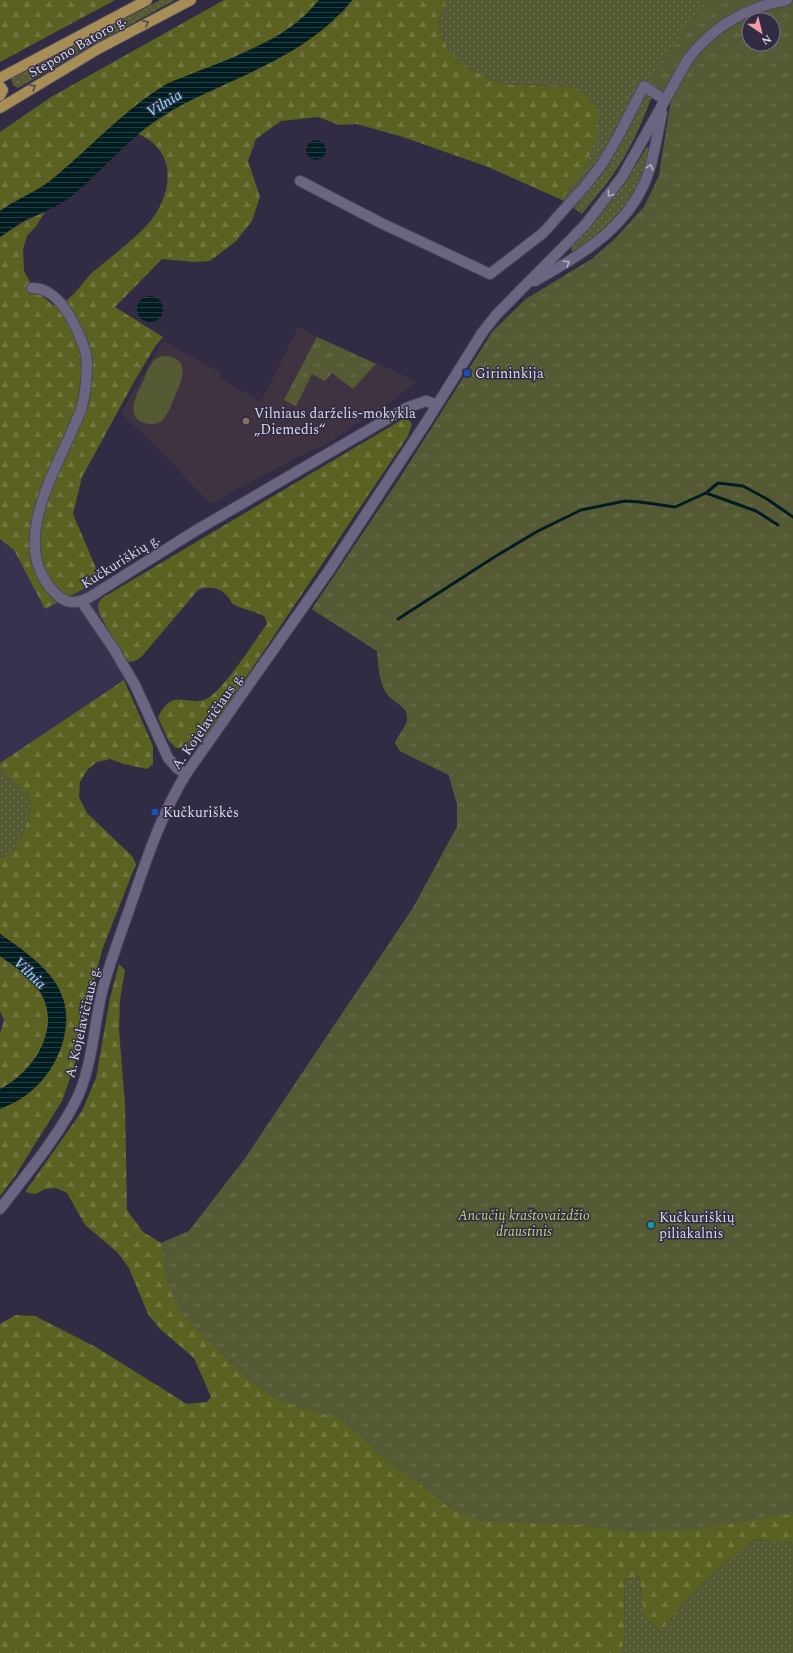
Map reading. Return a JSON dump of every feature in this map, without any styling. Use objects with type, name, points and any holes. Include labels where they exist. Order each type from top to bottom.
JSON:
[{"type":"main road","name":"Stepono Batoro g.","points":[[0,78],[147,0]]},
{"type":"main road","name":"Stepono Batoro g.","points":[[0,108],[98,49],[191,0]]},
{"type":"main road","points":[[0,86],[3,90],[0,96]]},
{"type":"street","name":"A. Kojelavičiaus g.","points":[[0,1209],[48,1144],[67,1115],[78,1094],[92,1052],[102,995],[111,963],[159,827],[170,802],[186,774],[295,621],[437,405],[482,333],[497,314],[574,236],[602,204],[632,162],[688,59],[709,36],[747,12],[760,6],[787,0]]},
{"type":"street","points":[[300,181],[383,224],[490,274],[543,233],[585,186],[602,164],[616,141],[644,86],[665,100]]},
{"type":"street","name":"A. Kojelavičiaus g.","points":[[521,289],[590,248],[628,213],[641,190],[650,168],[665,100]]},
{"type":"street","name":"Kučkuriškių g.","points":[[32,288],[38,288],[48,292],[64,306],[84,344],[87,362],[85,386],[80,411],[46,492],[38,513],[35,529],[35,553],[43,578],[49,587],[70,603],[82,601],[195,531],[394,414],[419,402],[426,401],[437,405]]},
{"type":"street","points":[[82,601],[112,646],[135,685],[168,758],[177,768],[186,774]]},
{"type":"shaded area","name":"Vilniaus darželis-mokykla „Diemedis“","points":[[298,327],[417,382],[381,409],[322,446],[309,451],[210,504],[171,462],[121,413],[163,341],[222,373],[219,378],[261,402]]},
{"type":"shaded area","points":[[0,539],[14,550],[45,609],[101,580],[102,598],[98,604],[132,675],[0,763]]},
{"type":"green space","points":[[0,0],[115,0],[0,62]]},
{"type":"green space","points":[[160,0],[175,0],[18,88],[13,85],[11,79],[13,77]]},
{"type":"green space","points":[[224,0],[319,0],[299,22],[274,38],[143,100],[39,190],[10,204],[0,211],[0,132],[51,97]]},
{"type":"green space","points":[[352,0],[447,0],[439,18],[440,33],[449,50],[466,67],[502,84],[572,87],[590,100],[599,113],[595,140],[587,162],[562,200],[488,167],[403,137],[357,124],[339,125],[318,117],[281,121],[256,139],[248,161],[260,197],[252,221],[236,241],[210,261],[194,262],[162,259],[115,307],[163,337],[156,345],[135,380],[82,477],[73,514],[101,580],[45,609],[14,550],[0,539],[0,237],[25,221],[45,212],[27,236],[23,249],[24,271],[34,289],[53,305],[66,301],[94,271],[147,225],[160,207],[167,186],[168,175],[166,164],[162,154],[153,143],[137,133],[173,110],[342,13]]},
{"type":"green space","points":[[447,0],[705,0],[651,79],[656,86],[639,128],[617,169],[582,214],[562,200],[572,185],[572,87],[502,84],[466,67],[449,50],[440,33],[439,18]]},
{"type":"green space","name":"Ancučių kraštovaizdžio draustinis","points":[[705,0],[793,0],[793,1543],[755,1539],[707,1578],[660,1631],[644,1617],[639,1576],[624,1580],[625,1637],[622,1653],[0,1653],[0,1324],[16,1315],[35,1316],[94,1346],[187,1404],[207,1402],[211,1397],[194,1358],[160,1329],[148,1314],[129,1268],[117,1252],[85,1225],[67,1193],[56,1188],[45,1189],[35,1194],[25,1192],[82,1111],[96,1078],[110,998],[119,964],[125,970],[120,1000],[119,1030],[125,1104],[127,1210],[143,1232],[161,1243],[189,1231],[244,1160],[413,908],[457,827],[457,804],[449,775],[400,751],[395,743],[407,723],[407,713],[391,698],[381,682],[377,651],[312,609],[400,478],[493,331],[526,299],[592,259],[616,238],[644,207],[659,176],[671,100],[656,86],[651,79]]},
{"type":"green space","name":"Ancučių kraštovaizdžio draustinis","points":[[705,0],[793,0],[793,1514],[690,1530],[629,1532],[577,1525],[481,1521],[456,1512],[437,1499],[419,1483],[394,1467],[340,1419],[296,1407],[268,1395],[244,1376],[182,1316],[166,1279],[161,1243],[189,1231],[244,1160],[413,908],[457,827],[457,804],[449,775],[400,751],[395,743],[407,723],[407,713],[391,698],[381,682],[377,651],[312,609],[400,478],[493,331],[526,299],[592,259],[616,238],[644,207],[659,176],[671,100],[656,86],[651,79]]},
{"type":"green space","points":[[647,147],[651,150],[643,172],[621,213],[594,239],[574,252],[572,251],[572,245],[593,223],[612,199]]},
{"type":"green space","points":[[317,337],[376,364],[353,389],[332,373],[325,381],[312,374],[296,406],[284,400]]},
{"type":"green space","points":[[162,356],[172,357],[178,360],[182,365],[182,377],[165,417],[158,423],[147,424],[138,420],[133,410],[134,404],[149,366],[154,360]]},
{"type":"green space","points":[[403,419],[409,420],[412,424],[408,436],[208,734],[190,747],[176,748],[168,740],[158,717],[164,707],[170,702],[176,700],[201,701],[215,693],[247,653],[267,624],[265,617],[233,604],[226,595],[215,588],[202,588],[198,590],[139,659],[128,662],[125,661],[99,613],[98,604],[102,598]]},
{"type":"green space","points":[[124,680],[153,746],[153,764],[147,769],[110,759],[97,762],[88,769],[80,782],[79,797],[87,813],[132,856],[136,864],[102,950],[74,1067],[62,1101],[15,1176],[0,1196],[0,1109],[14,1100],[52,1066],[60,1048],[66,1020],[65,1005],[59,990],[51,977],[27,954],[0,934],[0,858],[7,855],[19,844],[31,809],[29,798],[0,768],[0,763]]},
{"type":"green space","points":[[0,768],[29,798],[31,809],[19,844],[7,855],[0,858]]},
{"type":"green space","points":[[0,956],[34,983],[42,995],[47,1009],[48,1023],[40,1050],[32,1062],[23,1073],[0,1089],[0,1034],[4,1020],[0,1011]]},
{"type":"green space","points":[[755,1539],[793,1543],[793,1653],[622,1653],[625,1637],[624,1580],[639,1576],[644,1617],[660,1631],[707,1578]]},
{"type":"water","name":"Vilnia","points":[[319,0],[352,0],[334,20],[292,51],[269,64],[197,97],[160,118],[133,138],[68,199],[25,220],[0,237],[0,211],[49,181],[136,105],[169,83],[250,50],[280,34],[307,13]]},
{"type":"water","points":[[316,140],[323,143],[326,150],[323,157],[316,160],[309,157],[306,150],[309,143]]},
{"type":"water","points":[[150,296],[159,300],[163,309],[159,318],[150,322],[141,318],[137,309],[141,300]]},
{"type":"water","name":"Vilnia","points":[[0,934],[37,962],[55,982],[62,996],[66,1011],[66,1026],[58,1056],[50,1070],[29,1093],[0,1109],[0,1089],[23,1073],[32,1062],[40,1050],[48,1023],[47,1009],[39,989],[24,973],[0,956]]},
{"type":"waterway","points":[[398,619],[496,556],[538,531],[581,510],[625,501],[675,507],[706,493],[718,483],[743,486],[767,499],[793,517]]},
{"type":"waterway","points":[[706,493],[756,511],[778,525]]},
{"type":"place","name":"Girininkija","points":[[467,373]]},
{"type":"place","name":"Vilniaus darželis-mokykla „Diemedis“","points":[[246,421]]},
{"type":"place","name":"Kučkuriškės","points":[[155,812]]},
{"type":"place","name":"Kučkuriškių piliakalnis","points":[[651,1225]]}]
